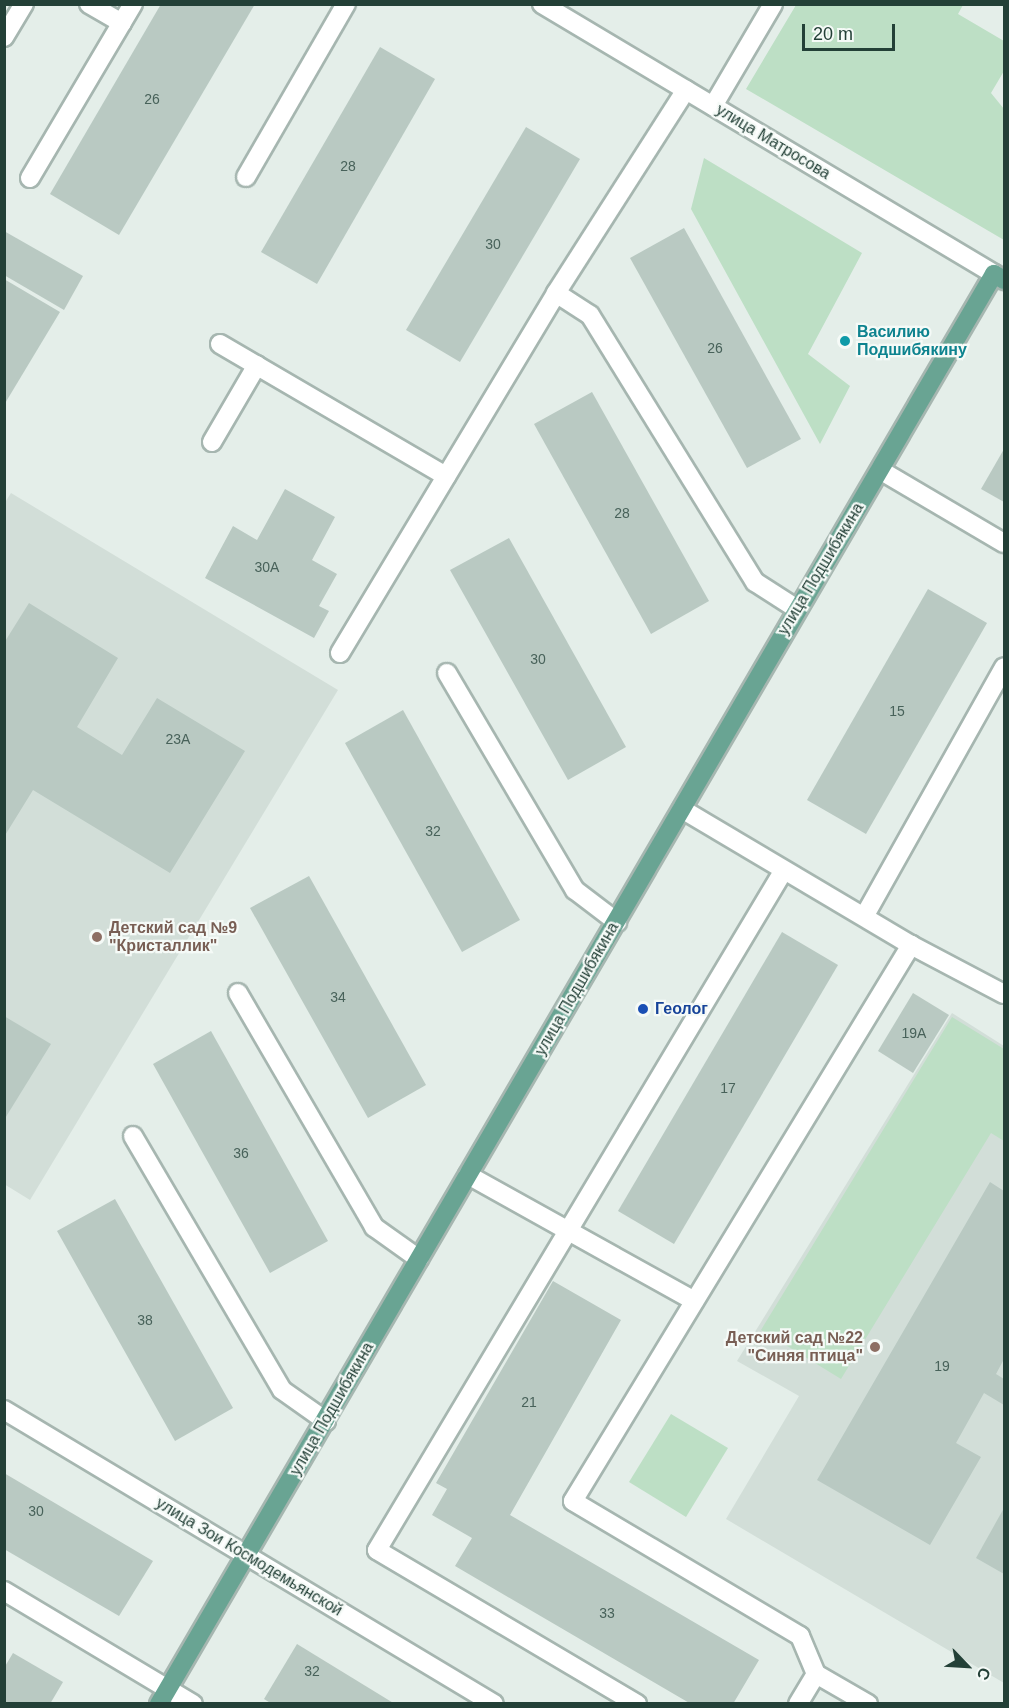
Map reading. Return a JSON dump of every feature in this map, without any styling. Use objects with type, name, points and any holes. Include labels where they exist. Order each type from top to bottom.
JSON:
[{"type":"main road","name":"улица Подшибякина","points":[[163,1696],[326,1421],[797,609],[999,277]]},
{"type":"street","points":[[4,37],[24,4]]},
{"type":"street","points":[[89,4],[122,23]]},
{"type":"street","points":[[30,178],[133,4]]},
{"type":"street","points":[[246,177],[346,4]]},
{"type":"street","name":"улица Матросова","points":[[542,4],[999,277]]},
{"type":"street","points":[[713,106],[773,4]]},
{"type":"street","points":[[340,653],[556,294],[686,90]]},
{"type":"street","points":[[556,294],[590,315],[755,582],[797,609]]},
{"type":"street","points":[[220,344],[446,476]]},
{"type":"street","points":[[212,442],[257,365]]},
{"type":"street","points":[[880,470],[1005,543]]},
{"type":"street","points":[[865,915],[1005,667]]},
{"type":"street","points":[[447,673],[575,890],[617,922]]},
{"type":"street","points":[[682,809],[865,915],[911,945],[1005,994]]},
{"type":"street","points":[[637,1704],[377,1550],[784,870]]},
{"type":"street","points":[[868,1704],[816,1674],[800,1636],[573,1501],[911,945]]},
{"type":"street","points":[[238,993],[374,1227],[419,1259]]},
{"type":"street","points":[[133,1136],[282,1390],[326,1421]]},
{"type":"street","points":[[468,1174],[694,1301]]},
{"type":"street","name":"улица Зои Космодемьянской","points":[[4,1410],[494,1704]]},
{"type":"street","points":[[4,1591],[163,1696],[193,1704]]},
{"type":"street","points":[[798,1704],[816,1674]]},
{"type":"shaded area","name":"Детский сад №9 \"Кристаллик\"","points":[[11,493],[338,690],[30,1200],[4,1184],[4,504]]},
{"type":"shaded area","name":"Детский сад №22 \"Синяя птица\"","points":[[952,1013],[1004,1046],[1004,1683],[726,1519],[799,1396],[737,1361]]},
{"type":"green space","points":[[796,5],[963,5],[958,14],[1004,41],[1004,71],[991,93],[1004,109],[1004,240],[746,89]]},
{"type":"green space","points":[[704,158],[862,253],[808,354],[850,386],[820,444],[691,209]]},
{"type":"green space","points":[[952,1017],[1004,1049],[1004,1141],[991,1133],[841,1379],[761,1330]]},
{"type":"green space","points":[[671,1414],[728,1448],[686,1517],[629,1482]]},
{"type":"building","points":[[161,4],[255,4],[119,235],[50,194]]},
{"type":"building","points":[[380,47],[435,79],[317,284],[261,252]]},
{"type":"building","points":[[526,127],[580,159],[460,362],[406,330]]},
{"type":"building","points":[[684,228],[801,439],[747,468],[630,258]]},
{"type":"building","points":[[4,231],[83,276],[64,310],[4,275]]},
{"type":"building","points":[[4,279],[60,312],[4,405]]},
{"type":"building","points":[[592,392],[709,601],[651,634],[534,424]]},
{"type":"building","points":[[1004,449],[1004,502],[981,489]]},
{"type":"building","points":[[285,489],[335,517],[312,560],[337,574],[319,606],[329,611],[314,638],[205,578],[233,526],[257,540]]},
{"type":"building","points":[[509,538],[626,747],[568,780],[450,570]]},
{"type":"building","points":[[928,589],[987,623],[866,834],[807,800]]},
{"type":"building","points":[[29,603],[118,658],[77,727],[122,755],[157,698],[245,751],[170,873],[33,790],[4,837],[4,643]]},
{"type":"building","points":[[403,710],[520,920],[462,952],[345,743]]},
{"type":"building","points":[[309,876],[426,1085],[368,1118],[250,908]]},
{"type":"building","points":[[782,932],[838,965],[674,1244],[618,1211]]},
{"type":"building","points":[[913,993],[949,1015],[913,1073],[878,1051]]},
{"type":"building","points":[[4,1016],[51,1044],[4,1120]]},
{"type":"building","points":[[211,1031],[328,1241],[270,1273],[153,1064]]},
{"type":"building","points":[[990,1182],[1004,1191],[1004,1359],[996,1374],[1004,1379],[1004,1405],[984,1393],[956,1443],[981,1457],[930,1545],[817,1480]]},
{"type":"building","points":[[115,1199],[233,1408],[175,1441],[57,1231]]},
{"type":"building","points":[[553,1281],[621,1320],[510,1515],[759,1660],[733,1704],[691,1704],[455,1566],[472,1538],[432,1515],[447,1489],[436,1483]]},
{"type":"building","points":[[4,1473],[153,1561],[119,1616],[4,1549]]},
{"type":"building","points":[[1004,1508],[1004,1574],[976,1558]]},
{"type":"building","points":[[297,1644],[395,1704],[272,1704],[264,1699]]},
{"type":"building","points":[[13,1653],[63,1682],[50,1704],[4,1704],[4,1668]]},
{"type":"place","name":"Василию Подшибякину","points":[[845,341]]},
{"type":"place","name":"Детский сад №9 \"Кристаллик\"","points":[[97,937]]},
{"type":"place","name":"Геолог","points":[[643,1009]]},
{"type":"place","name":"Детский сад №22 \"Синяя птица\"","points":[[875,1347]]}]
